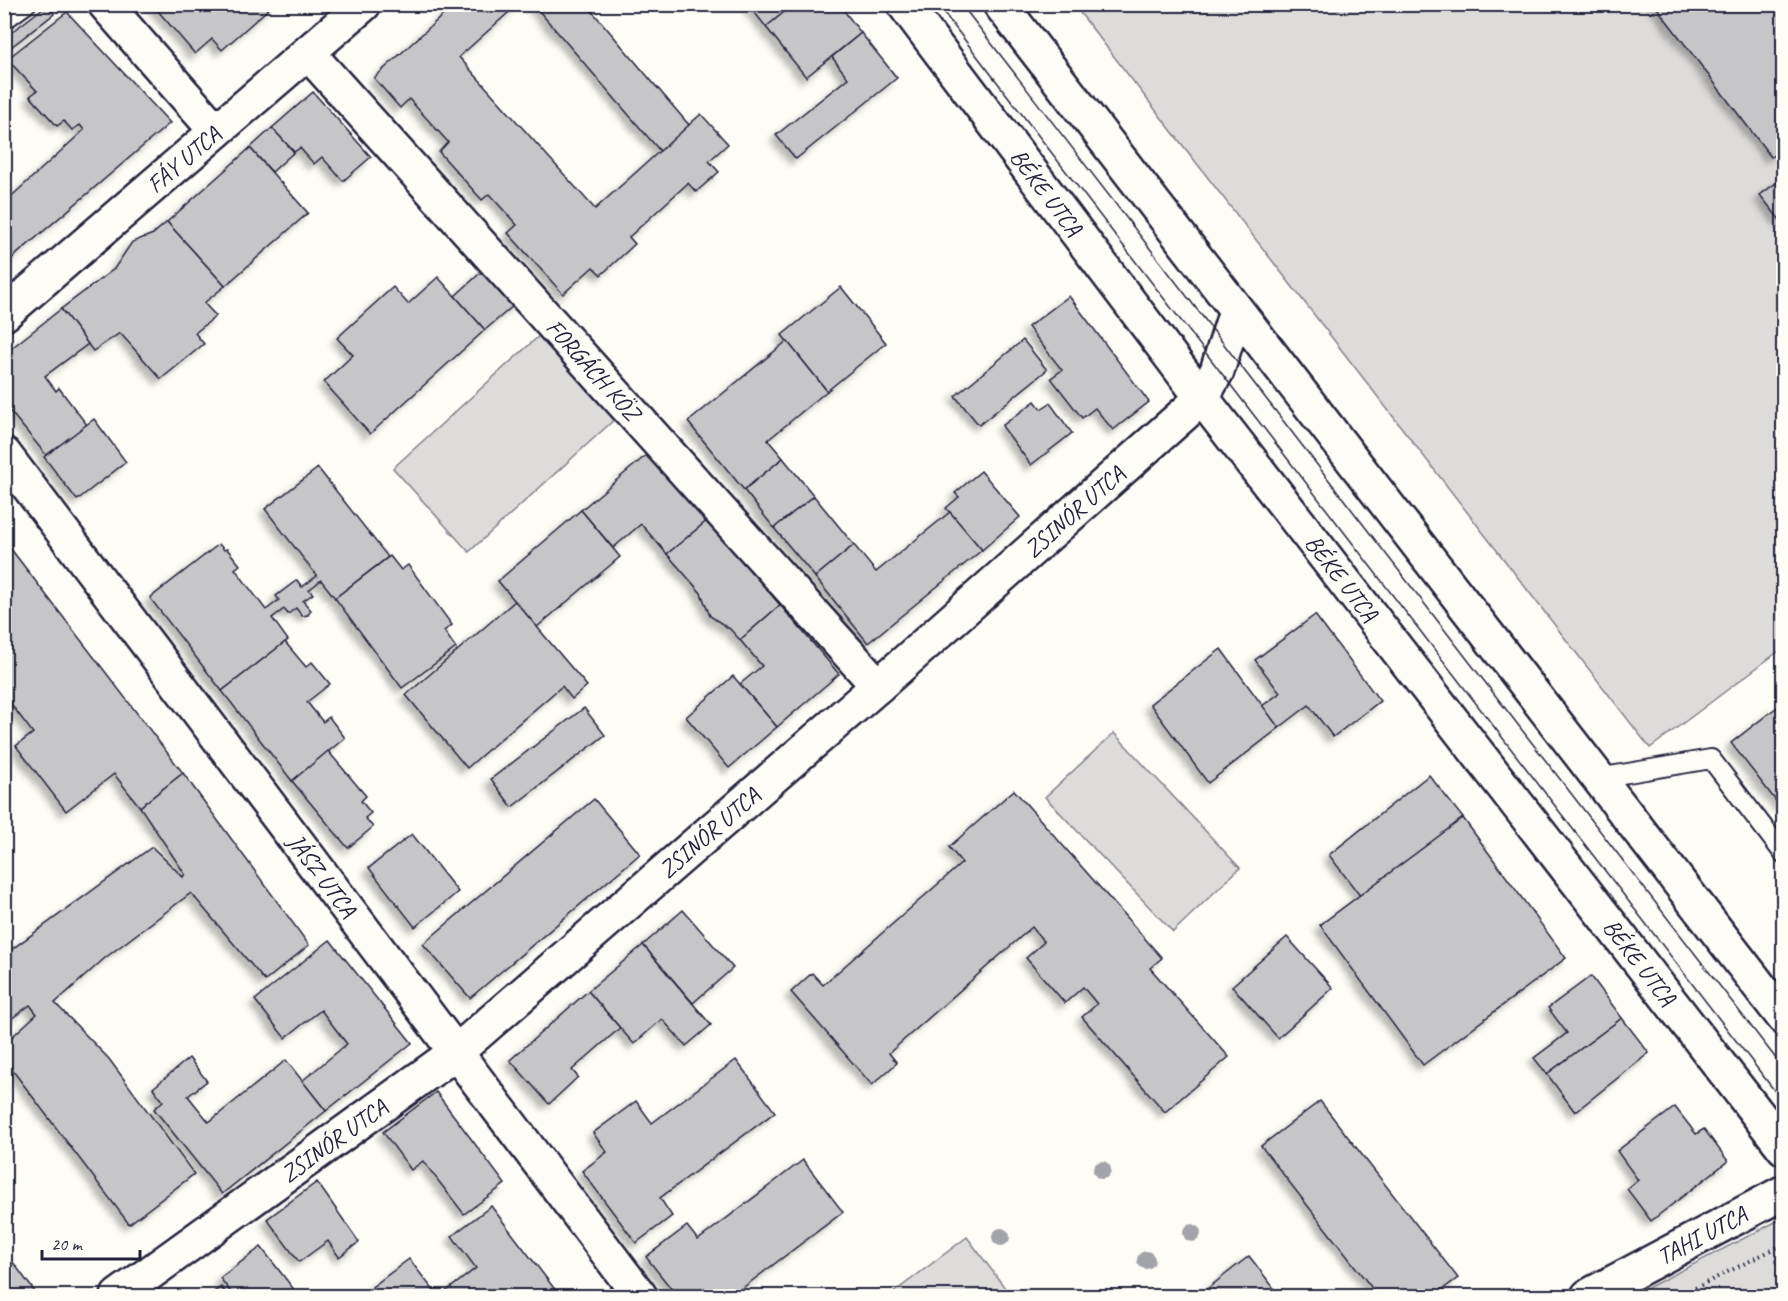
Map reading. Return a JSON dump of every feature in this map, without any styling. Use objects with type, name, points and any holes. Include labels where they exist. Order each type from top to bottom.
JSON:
[{"type":"street","points":[[105,4],[216,131]]},
{"type":"street","name":"FÁY UTCA","points":[[4,314],[364,4]]},
{"type":"street","name":"BÉKE UTCA","points":[[904,4],[1202,398],[1784,1148]]},
{"type":"street","points":[[1000,4],[1784,1018]]},
{"type":"street","name":"FORGÁCH KÖZ","points":[[308,53],[878,686]]},
{"type":"street","name":"ZSINÓR UTCA","points":[[118,1296],[455,1053],[878,686],[1202,398],[1217,371],[1236,311]]},
{"type":"street","name":"JÁSZ UTCA","points":[[4,453],[640,1296]]},
{"type":"street","name":"TAHI UTCA","points":[[1588,1296],[1784,1192]]},
{"type":"lane","points":[[4,20],[26,4]]},
{"type":"lane","points":[[1598,778],[1711,759],[1784,854]]},
{"type":"path","points":[[1679,1296],[1784,1244]]},
{"type":"shaded area","points":[[1074,5],[1783,5],[1783,648],[1650,748]]},
{"type":"shaded area","points":[[540,335],[615,419],[469,552],[393,468]]},
{"type":"shaded area","points":[[1114,733],[1240,868],[1173,932],[1045,797]]},
{"type":"shaded area","points":[[1783,1218],[1783,1296],[1632,1296]]},
{"type":"shaded area","points":[[967,1237],[1011,1296],[889,1296]]},
{"type":"building","points":[[152,4],[274,4],[222,50],[212,39],[195,54]]},
{"type":"building","points":[[455,4],[518,4],[459,57],[595,209],[701,114],[728,144],[709,161],[719,172],[696,192],[688,183],[629,237],[635,244],[601,275],[593,267],[563,294],[508,233],[517,225],[489,194],[482,200],[439,152],[448,142],[409,99],[400,108],[374,78]]},
{"type":"building","points":[[533,4],[586,4],[689,125],[660,151]]},
{"type":"building","points":[[748,4],[794,4],[766,27]]},
{"type":"building","points":[[794,4],[839,4],[861,33],[806,77],[766,27]]},
{"type":"building","points":[[1654,4],[1784,4],[1784,148],[1771,157]]},
{"type":"building","points":[[47,5],[54,14],[7,50],[4,38]]},
{"type":"building","points":[[67,12],[170,123],[4,265],[4,203],[84,130],[80,125],[72,130],[64,121],[57,126],[30,96],[37,91],[7,59]]},
{"type":"building","points":[[861,33],[897,78],[796,159],[776,135],[848,78],[832,57]]},
{"type":"building","points":[[313,92],[371,157],[343,181],[322,157],[314,164],[300,148],[294,152],[272,128]]},
{"type":"building","points":[[272,128],[294,152],[272,172],[250,148]]},
{"type":"building","points":[[250,148],[308,213],[225,286],[167,222]]},
{"type":"building","points":[[1784,177],[1784,225],[1760,195]]},
{"type":"building","points":[[167,222],[225,286],[204,303],[216,316],[195,333],[204,344],[161,379],[120,333],[93,351],[61,309],[114,269],[132,242],[153,234]]},
{"type":"building","points":[[489,265],[520,300],[485,330],[455,296]]},
{"type":"building","points":[[438,277],[485,330],[370,434],[324,382],[353,355],[337,338],[393,287],[408,304]]},
{"type":"building","points":[[841,287],[886,343],[827,391],[782,335]]},
{"type":"building","points":[[1069,296],[1149,402],[1113,430],[1095,408],[1082,418],[1051,378],[1062,370],[1028,327]]},
{"type":"building","points":[[61,309],[88,344],[45,376],[56,391],[59,388],[87,425],[47,456],[4,404],[4,354]]},
{"type":"building","points":[[1023,340],[1047,370],[979,425],[955,396]]},
{"type":"building","points":[[787,341],[827,391],[768,440],[783,458],[744,490],[688,422]]},
{"type":"building","points":[[1035,401],[1041,409],[1050,403],[1072,433],[1031,465],[1002,426]]},
{"type":"building","points":[[94,419],[126,462],[77,500],[44,457]]},
{"type":"building","points":[[650,452],[708,520],[667,554],[641,524],[613,548],[581,510]]},
{"type":"building","points":[[783,458],[814,496],[774,528],[744,490]]},
{"type":"building","points":[[318,468],[388,557],[335,598],[321,580],[309,590],[313,594],[303,601],[311,610],[308,615],[302,616],[296,608],[288,614],[284,609],[272,618],[288,640],[222,691],[150,598],[219,544],[224,550],[227,549],[240,565],[235,569],[266,610],[279,600],[276,596],[297,580],[302,587],[317,576],[265,509]]},
{"type":"building","points":[[981,471],[1020,517],[982,550],[946,508],[959,497],[955,493]]},
{"type":"building","points":[[814,496],[854,545],[815,577],[774,528]]},
{"type":"building","points":[[581,510],[620,557],[537,627],[498,581]]},
{"type":"building","points":[[950,512],[982,550],[868,643],[815,577],[854,545],[876,572]]},
{"type":"building","points":[[708,520],[780,605],[740,640],[730,629],[710,616],[701,593],[667,554]]},
{"type":"building","points":[[4,540],[183,773],[140,807],[114,774],[66,811],[16,746],[33,733],[4,695]]},
{"type":"building","points":[[390,556],[401,570],[408,565],[452,625],[444,631],[456,648],[402,688],[335,598]]},
{"type":"building","points":[[515,601],[587,686],[572,699],[562,686],[467,768],[406,695]]},
{"type":"building","points":[[780,605],[839,674],[777,727],[740,684],[762,666],[740,640]]},
{"type":"building","points":[[1315,615],[1380,701],[1333,737],[1309,705],[1279,728],[1262,706],[1280,693],[1255,660]]},
{"type":"building","points":[[285,642],[306,667],[312,662],[330,684],[307,702],[323,722],[329,717],[345,738],[292,781],[222,691]]},
{"type":"building","points":[[1221,649],[1279,728],[1208,783],[1150,704]]},
{"type":"building","points":[[733,676],[777,727],[729,768],[686,717]]},
{"type":"building","points":[[1777,707],[1784,716],[1784,804],[1780,806],[1731,743]]},
{"type":"building","points":[[584,708],[605,735],[512,807],[491,779]]},
{"type":"building","points":[[328,751],[366,796],[361,801],[371,813],[365,818],[373,827],[348,848],[292,781]]},
{"type":"building","points":[[183,773],[309,945],[265,981],[191,893],[105,958],[55,1003],[109,1059],[194,1174],[129,1224],[4,1059],[4,1044],[37,1014],[30,1005],[4,1024],[4,955],[152,847],[183,877],[185,874],[140,807]]},
{"type":"building","points":[[1429,775],[1463,818],[1361,897],[1329,855]]},
{"type":"building","points":[[1014,790],[1162,958],[1150,968],[1229,1057],[1165,1112],[1082,1017],[1097,1004],[1083,987],[1065,1003],[1026,958],[1044,942],[1032,927],[889,1053],[897,1063],[872,1085],[791,992],[812,973],[823,985],[962,863],[949,847]]},
{"type":"building","points":[[594,799],[640,854],[470,998],[423,944]]},
{"type":"building","points":[[1463,818],[1566,958],[1423,1065],[1320,925]]},
{"type":"building","points":[[412,834],[458,892],[415,927],[369,868]]},
{"type":"building","points":[[683,910],[733,968],[693,1003],[643,945]]},
{"type":"building","points":[[1287,937],[1333,988],[1278,1038],[1232,986]]},
{"type":"building","points":[[330,940],[412,1043],[326,1111],[302,1081],[347,1044],[321,1010],[285,1038],[255,1000]]},
{"type":"building","points":[[643,945],[711,1025],[686,1046],[662,1019],[634,1044],[588,991]]},
{"type":"building","points":[[1591,976],[1622,1018],[1547,1074],[1534,1058],[1567,1033],[1548,1008]]},
{"type":"building","points":[[588,991],[620,1028],[572,1070],[578,1077],[549,1104],[510,1060]]},
{"type":"building","points":[[1622,1018],[1649,1053],[1575,1112],[1547,1074]]},
{"type":"building","points":[[189,1058],[207,1081],[188,1096],[209,1122],[286,1060],[326,1111],[222,1194],[154,1109],[163,1101],[153,1088]]},
{"type":"building","points":[[736,1060],[775,1112],[660,1198],[672,1216],[636,1243],[582,1171],[607,1152],[593,1133],[636,1101],[652,1123]]},
{"type":"building","points":[[436,1092],[505,1184],[464,1214],[423,1161],[411,1170],[383,1132]]},
{"type":"building","points":[[1320,1101],[1458,1278],[1433,1296],[1368,1296],[1375,1292],[1261,1146]]},
{"type":"building","points":[[1675,1107],[1696,1134],[1704,1129],[1728,1161],[1651,1221],[1627,1189],[1638,1180],[1617,1151]]},
{"type":"building","points":[[803,1160],[843,1212],[732,1296],[677,1296],[646,1257],[687,1226],[698,1240]]},
{"type":"building","points":[[317,1182],[359,1242],[339,1257],[328,1241],[299,1262],[267,1219]]},
{"type":"building","points":[[491,1206],[560,1296],[440,1296],[476,1268],[452,1236]]},
{"type":"building","points":[[261,1247],[299,1296],[234,1296],[220,1278]]},
{"type":"building","points":[[4,1250],[38,1296],[4,1296]]},
{"type":"building","points":[[1249,1256],[1280,1296],[1198,1296]]},
{"type":"building","points":[[409,1259],[438,1296],[379,1296],[372,1287]]},
{"type":"building","points":[[221,1287],[228,1296],[208,1296]]},
{"type":"tram line","points":[[937,4],[1784,1103]]},
{"type":"tram line","points":[[961,4],[1784,1069]]}]
